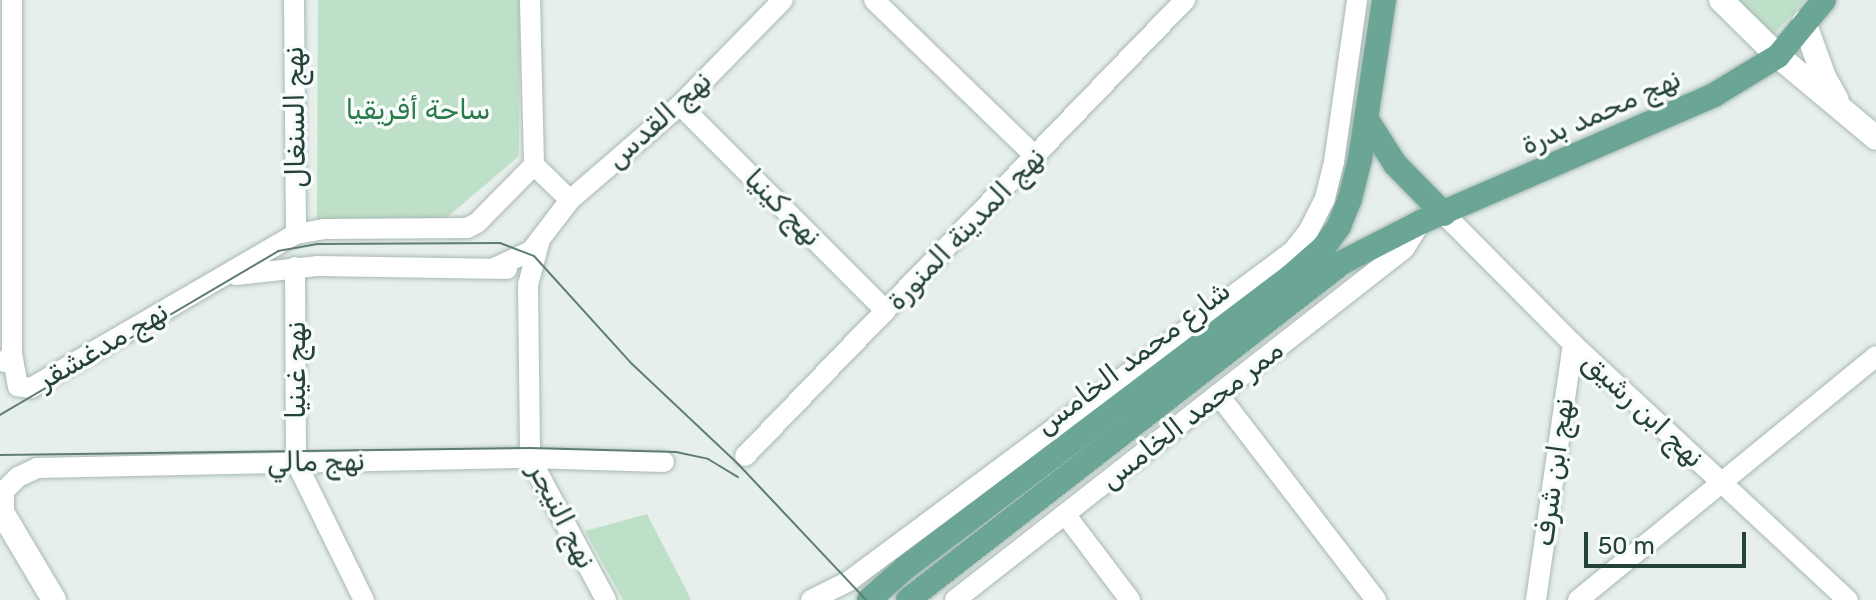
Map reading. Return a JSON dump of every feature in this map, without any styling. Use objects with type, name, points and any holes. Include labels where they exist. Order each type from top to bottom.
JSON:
[{"type":"main road","name":"شارع محمد الخامس","points":[[869,600],[905,568],[1291,276],[1324,247],[1339,226],[1350,199],[1367,120],[1384,0]]},
{"type":"main road","points":[[1778,56],[1824,0]]},
{"type":"main road","name":"نهج محمد بدرة","points":[[1444,214],[1714,95],[1778,56]]},
{"type":"main road","points":[[1367,120],[1395,164],[1444,214]]},
{"type":"main road","name":"شارع محمد الخامس","points":[[908,600],[1343,262],[1421,222],[1444,214]]},
{"type":"street","points":[[6,360],[6,66],[12,0]]},
{"type":"street","name":"نهج السنغال","points":[[294,0],[296,234]]},
{"type":"street","points":[[530,0],[534,165],[570,200]]},
{"type":"street","name":"نهج القدس","points":[[539,243],[570,200],[680,105],[783,0]]},
{"type":"street","points":[[874,0],[1036,157]]},
{"type":"street","name":"نهج المدينة المنورة","points":[[745,456],[1185,0]]},
{"type":"street","points":[[811,600],[849,581],[1293,251],[1308,232],[1325,198],[1357,0]]},
{"type":"street","points":[[1721,0],[1778,56],[1876,138]]},
{"type":"street","points":[[1804,22],[1824,77],[1844,112]]},
{"type":"street","name":"نهج كينيا","points":[[680,105],[886,311]]},
{"type":"street","points":[[296,234],[324,229],[467,228],[477,223],[534,165]]},
{"type":"street","name":"نهج ابن رشيق","points":[[1444,214],[1573,344],[1848,600]]},
{"type":"street","name":"ممر محمد الخامس","points":[[955,600],[1404,249],[1421,222]]},
{"type":"street","name":"نهج مدغشقر","points":[[6,360],[18,386],[31,388],[296,234]]},
{"type":"street","points":[[494,268],[511,262],[539,243]]},
{"type":"street","name":"نهج النيجر","points":[[539,243],[528,285],[530,458],[606,600]]},
{"type":"street","points":[[295,267],[494,268],[511,270],[528,285]]},
{"type":"street","name":"نهج مدغشقر","points":[[217,281],[245,272],[295,267]]},
{"type":"street","name":"نهج غينيا","points":[[295,267],[296,462],[364,600]]},
{"type":"street","name":"نهج ابن شرف","points":[[1536,600],[1573,344]]},
{"type":"street","points":[[1578,600],[1876,356]]},
{"type":"street","points":[[1218,394],[1376,600]]},
{"type":"street","name":"نهج مالي","points":[[2,514],[4,491],[18,477],[37,468],[530,458],[664,462]]},
{"type":"street","points":[[2,514],[54,600]]},
{"type":"street","points":[[1065,514],[1130,600]]},
{"type":"green space","name":"ساحة أفريقيا","points":[[318,0],[520,0],[519,156],[445,219],[317,219]]},
{"type":"green space","points":[[1730,0],[1805,0],[1770,39]]},
{"type":"green space","points":[[647,514],[691,600],[623,600],[585,531]]},
{"type":"tram line","points":[[0,415],[278,251],[317,244],[500,243],[534,256],[632,364],[739,465],[866,600]]},
{"type":"tram line","points":[[0,455],[530,448],[676,452],[708,459],[738,477]]}]
